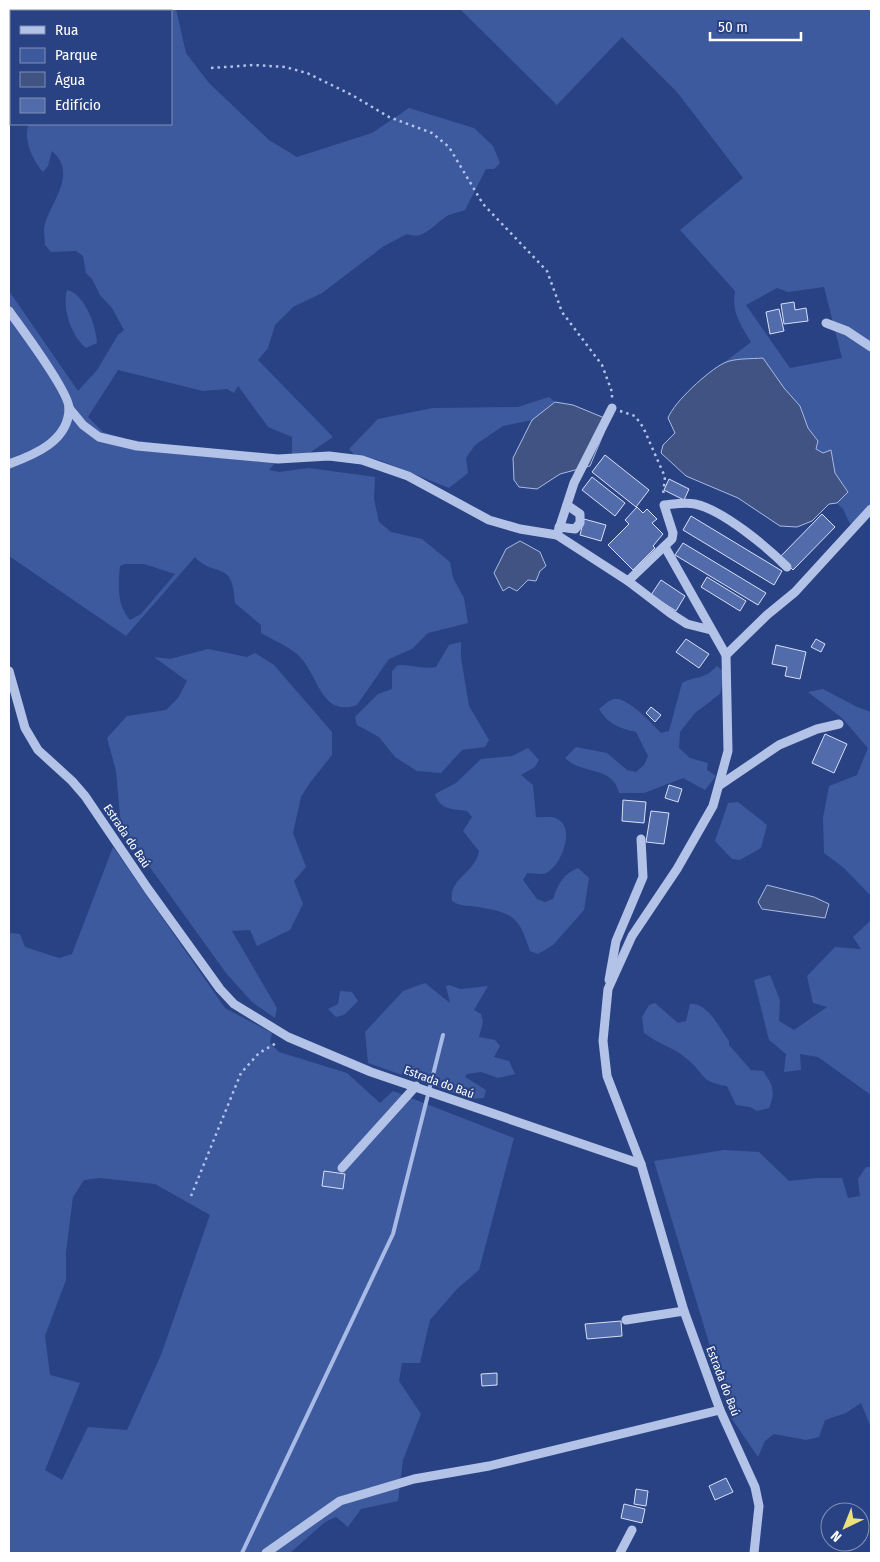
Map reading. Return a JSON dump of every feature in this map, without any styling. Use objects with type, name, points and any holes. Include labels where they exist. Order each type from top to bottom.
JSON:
[{"type":"street","points":[[9,311],[45,364],[69,408],[83,425],[99,437],[137,446],[278,459],[329,456],[362,460],[408,476],[489,520],[520,529],[558,531],[575,528],[580,523],[580,514],[567,505]]},
{"type":"street","points":[[826,323],[847,331],[871,346]]},
{"type":"street","points":[[9,464],[50,445],[63,429],[69,408]]},
{"type":"street","points":[[558,531],[574,483],[612,408]]},
{"type":"street","points":[[628,581],[672,539],[673,532],[664,505],[684,502],[710,509],[767,546],[787,567]]},
{"type":"street","points":[[726,655],[767,614],[795,592],[871,508]]},
{"type":"street","points":[[558,531],[687,624],[711,630]]},
{"type":"street","points":[[608,989],[632,936],[677,870],[713,806],[728,751],[726,655],[665,547]]},
{"type":"street","name":"Estrada do Baú","points":[[9,671],[25,728],[38,750],[72,781],[85,796],[220,989],[234,1004],[288,1037],[372,1072],[416,1086],[488,1114],[641,1164],[684,1311],[720,1410],[755,1487],[759,1506],[754,1553]]},
{"type":"street","points":[[720,785],[779,745],[817,729],[839,724]]},
{"type":"street","points":[[641,839],[643,877],[616,941],[608,989],[603,1042],[607,1076],[641,1164]]},
{"type":"street","points":[[342,1168],[416,1086]]},
{"type":"street","points":[[626,1320],[684,1311]]},
{"type":"street","points":[[266,1553],[340,1501],[414,1479],[489,1466],[720,1410]]},
{"type":"street","points":[[620,1553],[632,1530]]},
{"type":"path","points":[[210,68],[254,64],[285,67],[307,74],[352,95],[389,117],[432,133],[449,147],[483,204],[547,271],[562,312],[602,365],[612,392],[612,408],[635,416],[643,427],[664,477],[664,505]]},
{"type":"path","points":[[191,1196],[241,1073],[259,1053],[288,1037]]},
{"type":"green space","points":[[176,9],[186,53],[209,83],[269,140],[297,157],[372,133],[409,108],[474,128],[493,146],[500,163],[494,169],[486,169],[465,210],[449,215],[424,233],[413,236],[407,234],[384,246],[322,293],[293,307],[275,325],[268,348],[258,360],[333,437],[305,456],[292,456],[292,437],[268,427],[238,386],[234,393],[227,389],[203,391],[118,370],[88,417],[103,432],[126,439],[197,449],[282,455],[269,470],[279,472],[309,468],[375,477],[374,499],[379,522],[391,532],[422,539],[450,562],[453,578],[464,598],[468,623],[428,633],[412,649],[389,659],[357,705],[345,707],[335,705],[328,700],[298,655],[261,633],[261,625],[235,603],[234,589],[227,574],[209,567],[195,557],[126,636],[9,556],[9,291],[78,391],[97,370],[118,335],[124,330],[112,308],[100,295],[92,279],[86,273],[83,256],[76,251],[51,252],[45,245],[44,229],[46,220],[60,190],[63,170],[60,160],[52,151],[48,166],[43,172],[32,156],[27,130],[29,125],[172,125],[172,10],[54,10]],"holes":[[[125,564],[144,564],[175,574],[141,614],[130,620],[121,602],[119,588],[120,566]]]},
{"type":"green space","points":[[460,9],[871,9],[871,504],[856,521],[850,524],[843,509],[837,503],[848,491],[835,473],[831,450],[823,453],[816,449],[818,441],[808,428],[800,406],[784,388],[763,358],[725,362],[751,342],[740,324],[736,312],[734,305],[735,291],[680,230],[743,178],[677,92],[622,37],[557,105]],"holes":[[[824,287],[842,358],[790,368],[746,305],[777,288],[788,292]]]},
{"type":"green space","points":[[67,290],[84,304],[92,320],[97,343],[86,348],[76,336],[69,321],[66,305]]},
{"type":"green space","points":[[549,397],[555,402],[532,420],[503,426],[475,445],[466,458],[468,473],[449,488],[379,460],[355,455],[349,449],[378,419],[433,408],[518,407]]},
{"type":"green space","points":[[461,642],[461,658],[469,706],[489,740],[485,747],[462,750],[441,773],[417,771],[395,757],[379,737],[357,725],[355,717],[378,694],[392,689],[392,671],[398,665],[436,667],[449,645]]},
{"type":"green space","points":[[208,649],[247,657],[255,653],[274,665],[332,732],[332,755],[301,797],[293,833],[306,867],[294,881],[303,904],[290,930],[257,946],[250,930],[232,931],[277,1008],[275,1018],[252,1002],[226,973],[121,827],[116,771],[107,738],[127,716],[166,710],[178,698],[187,681],[154,657],[170,659]]},
{"type":"green space","points":[[717,666],[725,673],[720,694],[695,713],[680,732],[679,748],[690,758],[708,763],[707,770],[716,776],[705,790],[683,778],[644,793],[619,793],[616,784],[610,778],[579,767],[565,758],[576,747],[607,753],[627,770],[636,772],[644,765],[648,756],[636,732],[614,725],[599,709],[613,699],[619,699],[639,711],[661,733],[669,731],[682,683],[703,676]]},
{"type":"green space","points":[[823,689],[857,707],[871,712],[871,896],[844,868],[824,853],[823,818],[829,786],[857,775],[868,748],[842,718],[808,692]]},
{"type":"green space","points":[[528,748],[539,760],[535,767],[521,775],[533,785],[536,817],[551,817],[559,820],[564,825],[566,839],[561,856],[552,869],[544,874],[527,873],[523,880],[537,899],[545,902],[553,899],[562,880],[573,870],[578,868],[589,878],[584,910],[553,945],[538,954],[530,951],[518,924],[507,915],[490,909],[462,905],[452,901],[454,887],[473,865],[479,851],[463,831],[472,817],[467,811],[443,806],[435,794],[456,783],[481,759],[512,756]]},
{"type":"green space","points":[[738,802],[767,825],[761,848],[740,860],[732,859],[715,841],[728,803]]},
{"type":"green space","points":[[113,847],[225,1008],[272,1033],[270,1043],[279,1052],[347,1073],[380,1103],[393,1091],[514,1138],[479,1270],[457,1289],[430,1320],[420,1363],[402,1363],[399,1381],[421,1414],[403,1460],[398,1501],[361,1509],[348,1527],[336,1517],[325,1522],[290,1553],[9,1553],[9,933],[20,934],[25,947],[59,958],[72,954]],"holes":[[[100,1178],[155,1184],[210,1215],[161,1355],[127,1430],[88,1427],[62,1480],[45,1470],[80,1383],[50,1375],[45,1336],[66,1280],[66,1252],[73,1197],[84,1180]]]},
{"type":"green space","points":[[871,920],[871,1095],[818,1057],[800,1054],[801,1070],[784,1072],[786,1054],[769,1040],[754,980],[770,975],[780,1000],[779,1021],[794,1030],[827,1007],[813,1003],[807,976],[835,947],[861,949],[853,937]]},
{"type":"green space","points":[[425,983],[450,1003],[446,986],[449,985],[460,989],[488,986],[474,1010],[481,1014],[483,1022],[479,1037],[495,1040],[500,1046],[494,1057],[509,1061],[515,1074],[498,1078],[481,1072],[467,1074],[465,1077],[486,1090],[484,1098],[471,1099],[368,1063],[365,1032],[403,991]]},
{"type":"green space","points":[[340,991],[352,992],[358,1001],[344,1015],[336,1017],[328,1009],[338,1004]]},
{"type":"green space","points":[[655,1003],[678,1023],[686,1021],[690,1004],[696,1004],[708,1011],[729,1041],[729,1045],[751,1070],[763,1071],[773,1093],[769,1108],[757,1111],[750,1107],[736,1105],[727,1086],[707,1080],[682,1055],[644,1033],[642,1017],[649,1005]]},
{"type":"green space","points":[[724,1150],[759,1152],[789,1181],[842,1178],[848,1198],[860,1196],[858,1179],[866,1167],[871,1167],[871,1427],[861,1403],[846,1413],[825,1420],[819,1437],[806,1440],[774,1434],[765,1441],[758,1457],[732,1419],[654,1161]]},
{"type":"water","points":[[763,358],[784,388],[800,406],[808,428],[818,441],[816,449],[823,453],[831,450],[835,473],[848,492],[837,503],[829,504],[812,521],[797,527],[780,526],[738,498],[686,476],[661,453],[663,445],[675,433],[668,418],[671,411],[692,388],[717,367],[728,361]]},
{"type":"water","points":[[555,402],[573,405],[607,419],[608,423],[590,466],[560,474],[537,489],[519,487],[514,480],[513,458],[532,420]]},
{"type":"water","points":[[520,541],[540,552],[546,566],[540,571],[536,581],[528,580],[517,591],[509,587],[503,591],[494,573],[506,549]]},
{"type":"water","points":[[767,885],[814,897],[829,904],[825,918],[762,909],[758,902]]},
{"type":"building","points":[[794,302],[795,310],[806,308],[808,321],[784,324],[781,304]]},
{"type":"building","points":[[779,309],[784,331],[770,334],[766,312]]},
{"type":"building","points":[[605,455],[649,490],[636,507],[592,472]]},
{"type":"building","points":[[592,477],[625,503],[615,516],[582,490]]},
{"type":"building","points":[[669,479],[689,489],[684,500],[664,490]]},
{"type":"building","points":[[637,507],[643,513],[647,509],[657,519],[652,523],[663,534],[653,546],[655,548],[633,570],[608,545],[629,524],[625,520]]},
{"type":"building","points":[[822,514],[835,527],[793,570],[780,557]]},
{"type":"building","points":[[691,516],[782,571],[774,585],[683,530]]},
{"type":"building","points":[[584,519],[606,525],[601,541],[580,535]]},
{"type":"building","points":[[683,543],[766,593],[758,605],[675,555]]},
{"type":"building","points":[[707,577],[746,601],[740,611],[701,587]]},
{"type":"building","points":[[661,580],[685,596],[676,611],[651,595]]},
{"type":"building","points":[[686,639],[709,654],[699,668],[676,652]]},
{"type":"building","points":[[816,639],[825,644],[821,652],[811,647]]},
{"type":"building","points":[[776,645],[806,652],[800,679],[785,676],[787,667],[772,664]]},
{"type":"building","points":[[651,707],[661,715],[655,722],[646,713]]},
{"type":"building","points":[[825,734],[847,744],[834,773],[812,763]]},
{"type":"building","points":[[669,785],[682,789],[678,802],[665,798]]},
{"type":"building","points":[[623,800],[646,802],[644,823],[622,821]]},
{"type":"building","points":[[651,811],[669,813],[664,844],[646,842]]},
{"type":"building","points":[[324,1171],[345,1174],[343,1189],[322,1186]]},
{"type":"building","points":[[621,1321],[622,1336],[587,1339],[585,1324]]},
{"type":"building","points":[[497,1373],[497,1385],[482,1386],[481,1374]]},
{"type":"building","points":[[726,1478],[733,1492],[715,1500],[709,1486]]},
{"type":"building","points":[[636,1489],[648,1491],[646,1506],[634,1504]]},
{"type":"building","points":[[624,1504],[645,1509],[642,1523],[621,1518]]},
{"type":"waterway","points":[[242,1553],[393,1234],[443,1035]]}]
